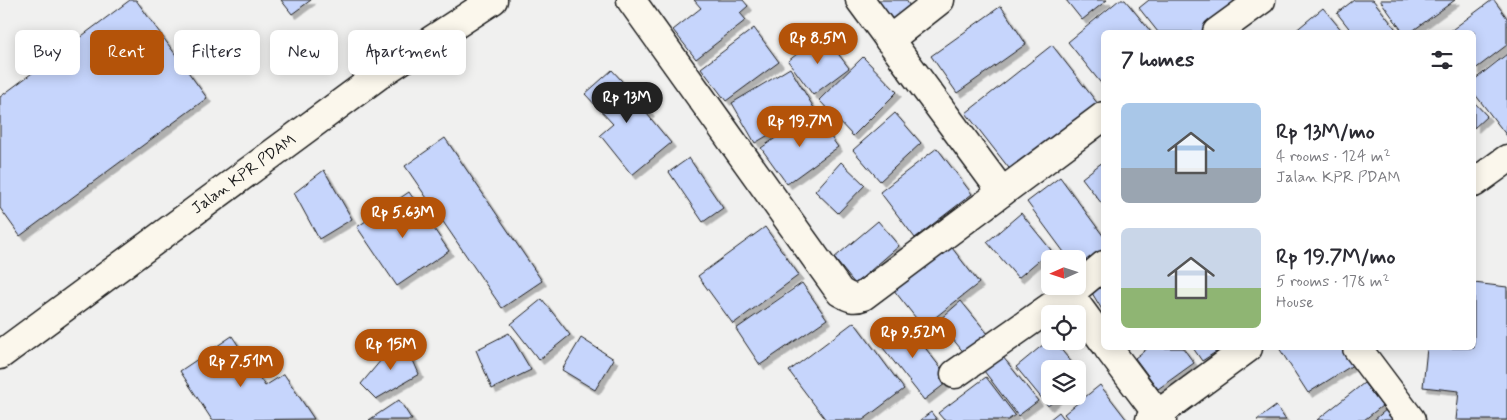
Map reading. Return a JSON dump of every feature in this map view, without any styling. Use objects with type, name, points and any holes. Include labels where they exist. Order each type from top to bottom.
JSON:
[{"type":"street","name":"Jalan KPR PDAM","points":[[0,355],[383,72],[493,0]]},
{"type":"street","points":[[631,0],[840,292],[850,298],[857,299],[863,296],[1101,118]]},
{"type":"street","points":[[860,0],[1002,192]]},
{"type":"street","points":[[889,40],[940,0]]},
{"type":"street","points":[[1220,30],[1261,0]]},
{"type":"street","points":[[1476,183],[1507,160]]},
{"type":"street","points":[[1086,280],[1101,267]]},
{"type":"street","points":[[955,374],[1068,295]]},
{"type":"street","points":[[1070,295],[1101,338]]},
{"type":"street","points":[[1109,350],[1156,418],[1245,350]]},
{"type":"street","points":[[1358,350],[1411,420]]},
{"type":"building","points":[[130,0],[136,0],[158,30],[90,30],[90,75],[164,75],[164,39],[174,52],[174,75],[190,75],[207,98],[20,236],[0,208],[0,97],[29,75],[80,75],[80,37]]},
{"type":"building","points":[[281,0],[311,0],[292,14]]},
{"type":"building","points":[[694,0],[743,0],[748,6],[740,13],[746,20],[696,59],[673,30],[701,8]]},
{"type":"building","points":[[862,0],[906,0],[911,8],[883,28]]},
{"type":"building","points":[[1066,0],[1107,0],[1082,20]]},
{"type":"building","points":[[1119,0],[1125,0],[1149,30],[1101,30],[1101,83],[1068,42]]},
{"type":"building","points":[[1149,0],[1243,0],[1206,30],[1156,30],[1139,8]]},
{"type":"building","points":[[1354,0],[1373,0],[1396,30],[1350,30],[1337,13]]},
{"type":"building","points":[[1380,0],[1455,0],[1414,30],[1402,30]]},
{"type":"building","points":[[1494,0],[1507,18],[1507,45],[1476,68],[1476,30],[1452,30]]},
{"type":"building","points":[[1001,6],[1026,44],[957,93],[931,56]]},
{"type":"building","points":[[1323,8],[1341,30],[1296,30]]},
{"type":"building","points":[[754,28],[779,62],[726,101],[701,68]]},
{"type":"building","points":[[823,34],[849,68],[813,95],[788,61]]},
{"type":"building","points":[[1052,45],[1098,104],[1012,172],[966,113]]},
{"type":"building","points":[[1507,54],[1507,136],[1476,96],[1476,78]]},
{"type":"building","points":[[863,57],[897,92],[853,136],[819,100]]},
{"type":"building","points":[[790,68],[814,108],[755,143],[732,103]]},
{"type":"building","points":[[612,70],[650,112],[647,114],[671,143],[632,175],[600,135],[613,124],[585,94]]},
{"type":"building","points":[[1476,104],[1487,116],[1476,126]]},
{"type":"building","points":[[813,112],[838,147],[787,184],[761,148]]},
{"type":"building","points":[[895,113],[921,143],[880,181],[853,150]]},
{"type":"building","points":[[445,138],[542,281],[502,308],[405,166]]},
{"type":"building","points":[[937,148],[972,194],[915,238],[880,192]]},
{"type":"building","points":[[689,158],[723,208],[703,222],[669,172]]},
{"type":"building","points":[[841,162],[865,185],[838,213],[815,191]]},
{"type":"building","points":[[1101,163],[1101,203],[1082,178]]},
{"type":"building","points":[[324,170],[352,219],[319,239],[294,193]]},
{"type":"building","points":[[1060,177],[1101,233],[1101,254],[1086,265],[1086,250],[1062,250],[1027,202]]},
{"type":"building","points":[[409,192],[449,251],[397,286],[357,227]]},
{"type":"building","points":[[1021,213],[1051,250],[1041,250],[1041,258],[1018,278],[987,242]]},
{"type":"building","points":[[878,221],[899,246],[855,284],[834,258]]},
{"type":"building","points":[[765,227],[799,275],[733,324],[698,276]]},
{"type":"building","points":[[949,244],[979,283],[923,327],[893,289]]},
{"type":"building","points":[[1101,281],[1101,308],[1089,288]]},
{"type":"building","points":[[802,283],[827,319],[760,365],[736,329]]},
{"type":"building","points":[[1476,283],[1507,287],[1507,420],[1456,420],[1459,391],[1423,387],[1427,350],[1476,350]]},
{"type":"building","points":[[542,299],[570,335],[539,360],[511,324]]},
{"type":"building","points":[[961,301],[988,334],[965,354],[938,321]]},
{"type":"building","points":[[903,319],[950,380],[924,400],[876,339]]},
{"type":"building","points":[[854,322],[904,389],[863,420],[826,420],[789,371]]},
{"type":"building","points":[[509,333],[531,370],[492,389],[476,350]]},
{"type":"building","points":[[402,335],[419,374],[376,399],[361,384]]},
{"type":"building","points":[[232,336],[265,386],[284,374],[314,419],[212,420],[180,371]]},
{"type":"building","points":[[581,338],[614,359],[595,390],[562,370]]},
{"type":"building","points":[[1041,346],[1041,350],[1061,350],[1070,360],[1041,360],[1041,397],[1016,367]]},
{"type":"building","points":[[1145,350],[1184,350],[1194,363],[1158,389],[1135,358]]},
{"type":"building","points":[[1194,350],[1219,350],[1202,361]]},
{"type":"building","points":[[1280,350],[1347,350],[1356,363],[1308,393]]},
{"type":"building","points":[[1003,357],[1038,401],[1018,416],[984,371]]},
{"type":"building","points":[[986,377],[1015,415],[1008,420],[944,420],[938,413]]},
{"type":"building","points":[[1364,383],[1382,406],[1364,420],[1317,420]]},
{"type":"building","points":[[1100,385],[1127,420],[1069,420],[1064,414],[1075,405],[1086,405],[1086,396]]},
{"type":"building","points":[[399,400],[412,420],[369,420]]},
{"type":"building","points":[[1276,406],[1286,420],[1257,420]]},
{"type":"building","points":[[1387,409],[1396,420],[1374,420]]},
{"type":"building","points":[[931,412],[937,420],[920,420]]},
{"type":"building","points":[[1059,412],[1065,420],[1049,420]]}]
